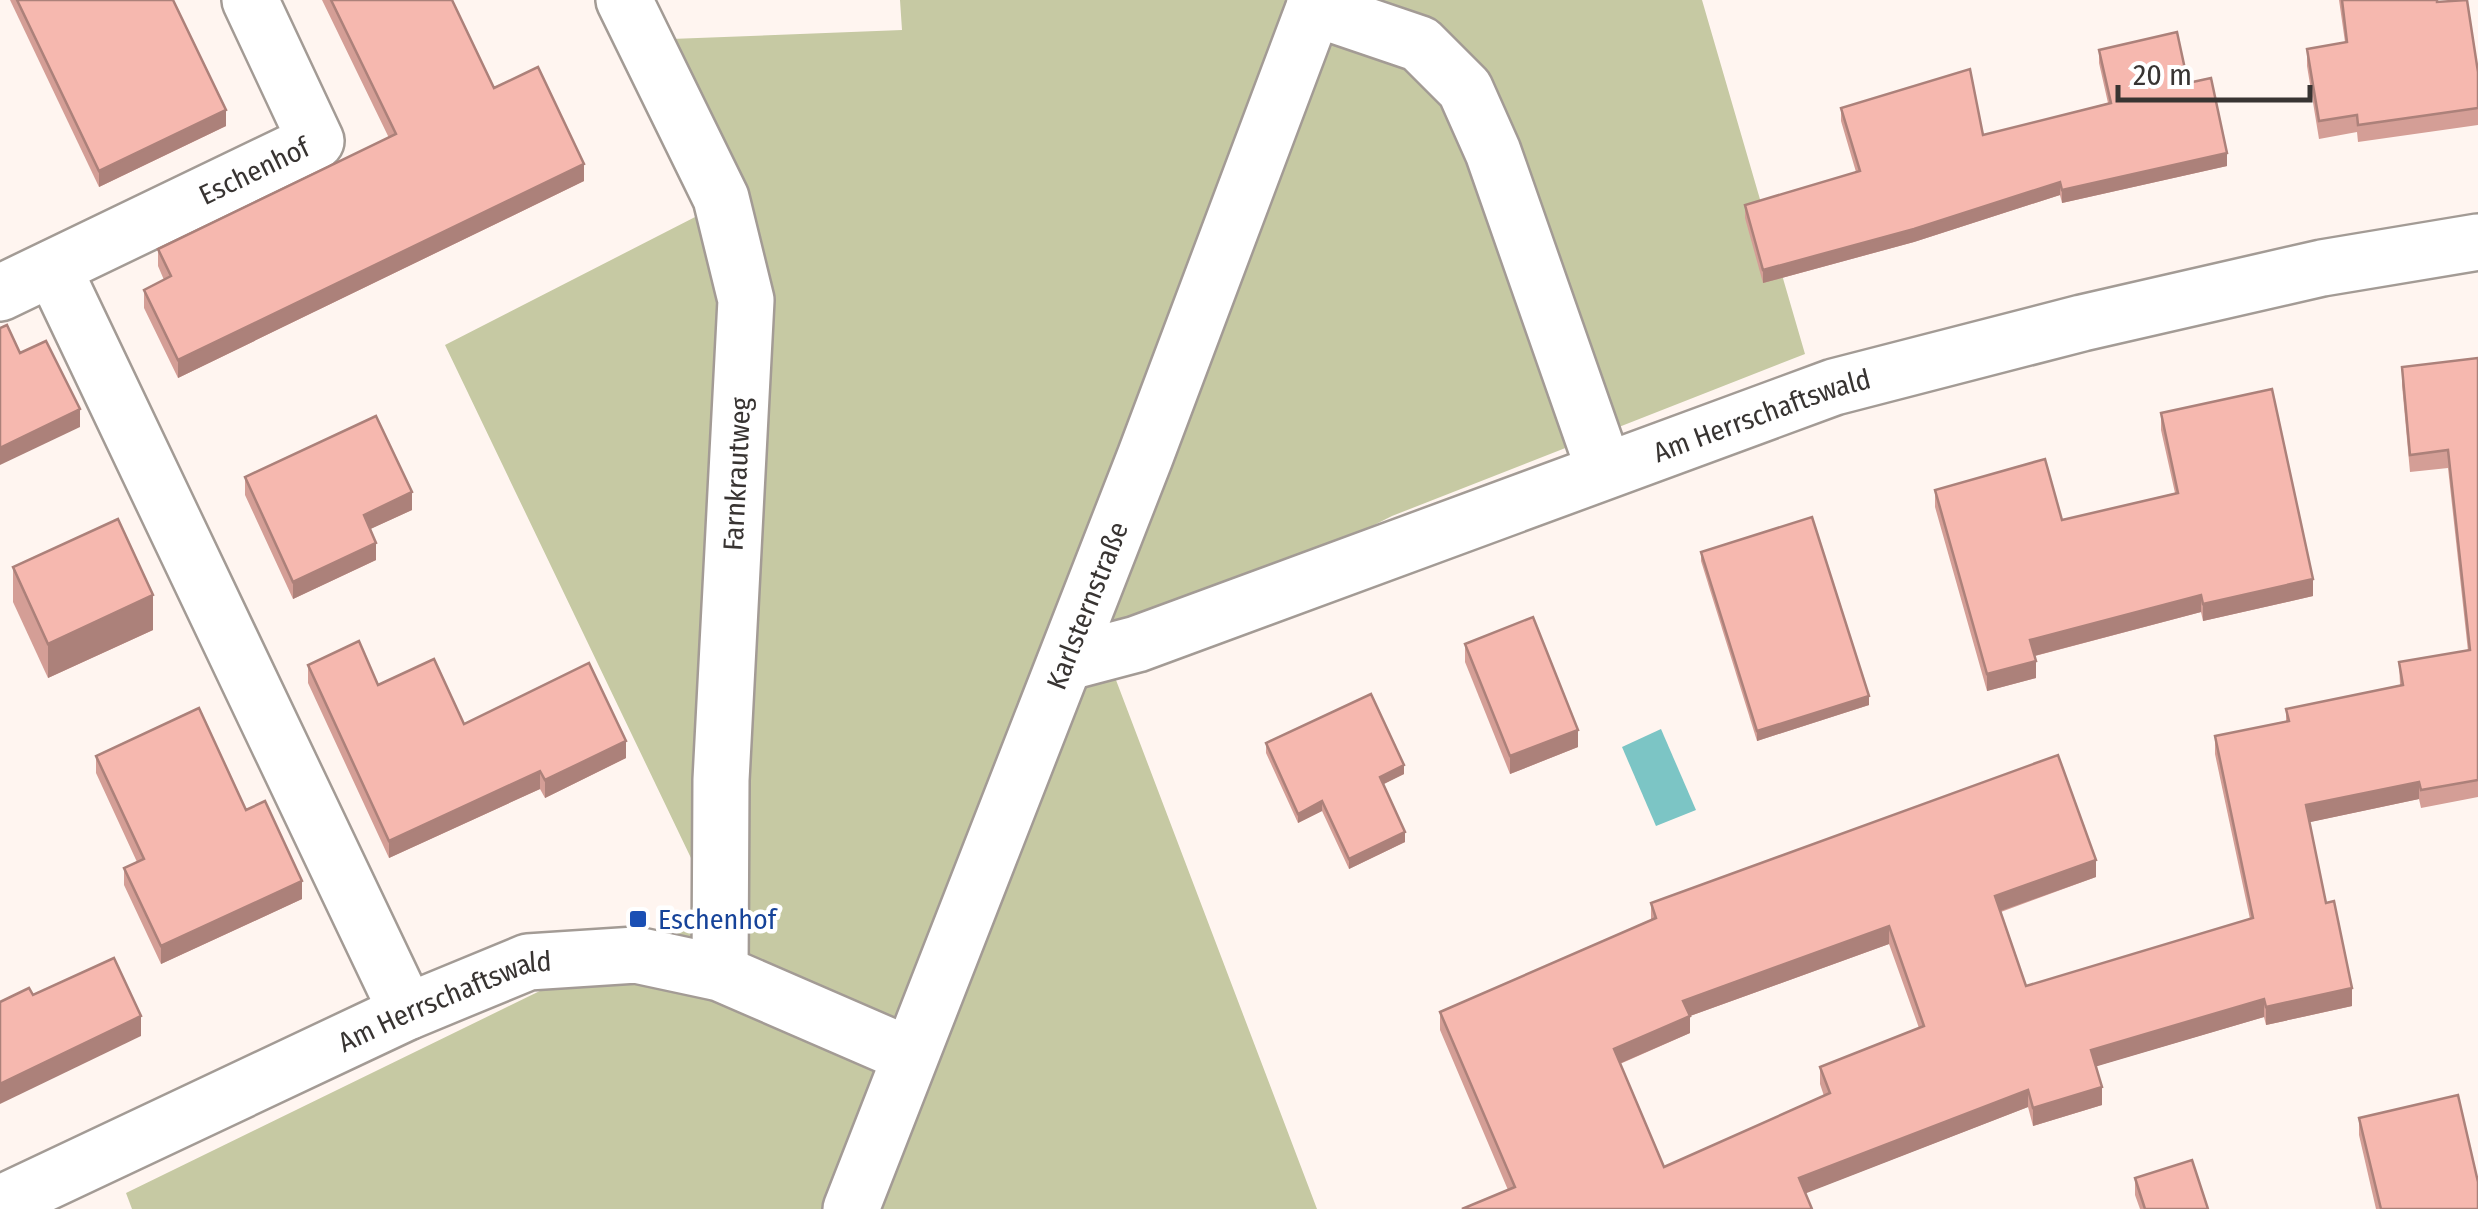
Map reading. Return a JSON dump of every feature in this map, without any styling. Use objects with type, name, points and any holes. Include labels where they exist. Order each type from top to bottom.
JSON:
[{"type":"street","name":"Eschenhof","points":[[0,293],[316,141],[250,0]]},
{"type":"street","name":"Farnkrautweg","points":[[624,0],[721,198],[746,300],[721,780],[720,973]]},
{"type":"street","points":[[1316,4],[1420,44],[1465,89],[1488,138],[1604,469]]},
{"type":"street","name":"Karlsternstraße","points":[[851,1209],[1065,663],[1316,4]]},
{"type":"street","name":"Am Herrschaftswald","points":[[1065,663],[1137,644],[1604,469],[1853,382],[2303,272],[2478,242]]},
{"type":"street","points":[[53,268],[407,1012]]},
{"type":"street","name":"Am Herrschaftswald","points":[[0,1204],[407,1012],[528,962],[636,955],[720,973],[909,1055]]},
{"type":"green space","points":[[900,0],[1702,0],[1805,354],[1392,516],[1108,659],[1317,1209],[132,1209],[126,1193],[714,906],[445,345],[742,193],[671,39],[902,30]]},
{"type":"water","points":[[1661,729],[1696,810],[1656,826],[1622,747]]},
{"type":"building","points":[[17,0],[173,0],[226,110],[99,171]]},
{"type":"building","points":[[331,0],[452,0],[494,88],[538,67],[584,164],[178,360],[144,290],[171,276],[158,249],[396,134]]},
{"type":"building","points":[[2342,0],[2467,0],[2478,72],[2478,108],[2358,125],[2357,115],[2319,121],[2307,49],[2347,42]]},
{"type":"building","points":[[2177,32],[2188,83],[2211,78],[2227,153],[2062,190],[2060,182],[1914,229],[1763,270],[1745,205],[1860,171],[1841,108],[1970,69],[1983,135],[2111,103],[2099,50]]},
{"type":"building","points":[[7,325],[20,353],[46,341],[80,409],[0,448],[0,328]]},
{"type":"building","points":[[2478,358],[2478,780],[2421,790],[2419,782],[2306,805],[2326,903],[2334,901],[2352,988],[2266,1007],[2264,999],[2091,1050],[2102,1087],[2033,1108],[2028,1090],[1799,1178],[1812,1209],[1462,1209],[1515,1187],[1440,1012],[1656,918],[1651,903],[2058,755],[2096,860],[1995,896],[2026,986],[2253,918],[2215,736],[2289,721],[2286,709],[2403,685],[2399,662],[2470,650],[2448,450],[2410,455],[2402,367]],"holes":[[[1889,926],[1924,1026],[1820,1067],[1830,1093],[1664,1167],[1614,1049],[1690,1016],[1683,1001]]]},
{"type":"building","points":[[2272,389],[2313,579],[2203,604],[2201,595],[2030,640],[2036,661],[1987,674],[1935,490],[2045,459],[2062,520],[2178,493],[2161,413]]},
{"type":"building","points":[[376,416],[412,492],[364,515],[376,543],[293,582],[245,477]]},
{"type":"building","points":[[1812,517],[1869,696],[1757,731],[1701,552]]},
{"type":"building","points":[[118,519],[153,595],[48,644],[13,567]]},
{"type":"building","points":[[1533,617],[1578,730],[1510,756],[1465,644]]},
{"type":"building","points":[[359,641],[378,685],[434,659],[464,724],[589,663],[626,741],[545,780],[540,771],[389,841],[308,665]]},
{"type":"building","points":[[1371,694],[1404,765],[1380,777],[1405,832],[1349,859],[1322,801],[1298,814],[1266,743]]},
{"type":"building","points":[[199,708],[246,810],[265,801],[302,881],[161,946],[124,868],[144,859],[96,756]]},
{"type":"building","points":[[114,958],[141,1016],[0,1084],[0,1002],[29,988],[33,995]]},
{"type":"building","points":[[2458,1095],[2478,1182],[2478,1209],[2381,1209],[2359,1118]]},
{"type":"building","points":[[2192,1160],[2208,1209],[2145,1209],[2135,1178]]},
{"type":"place","name":"Eschenhof","points":[[638,919]]}]
